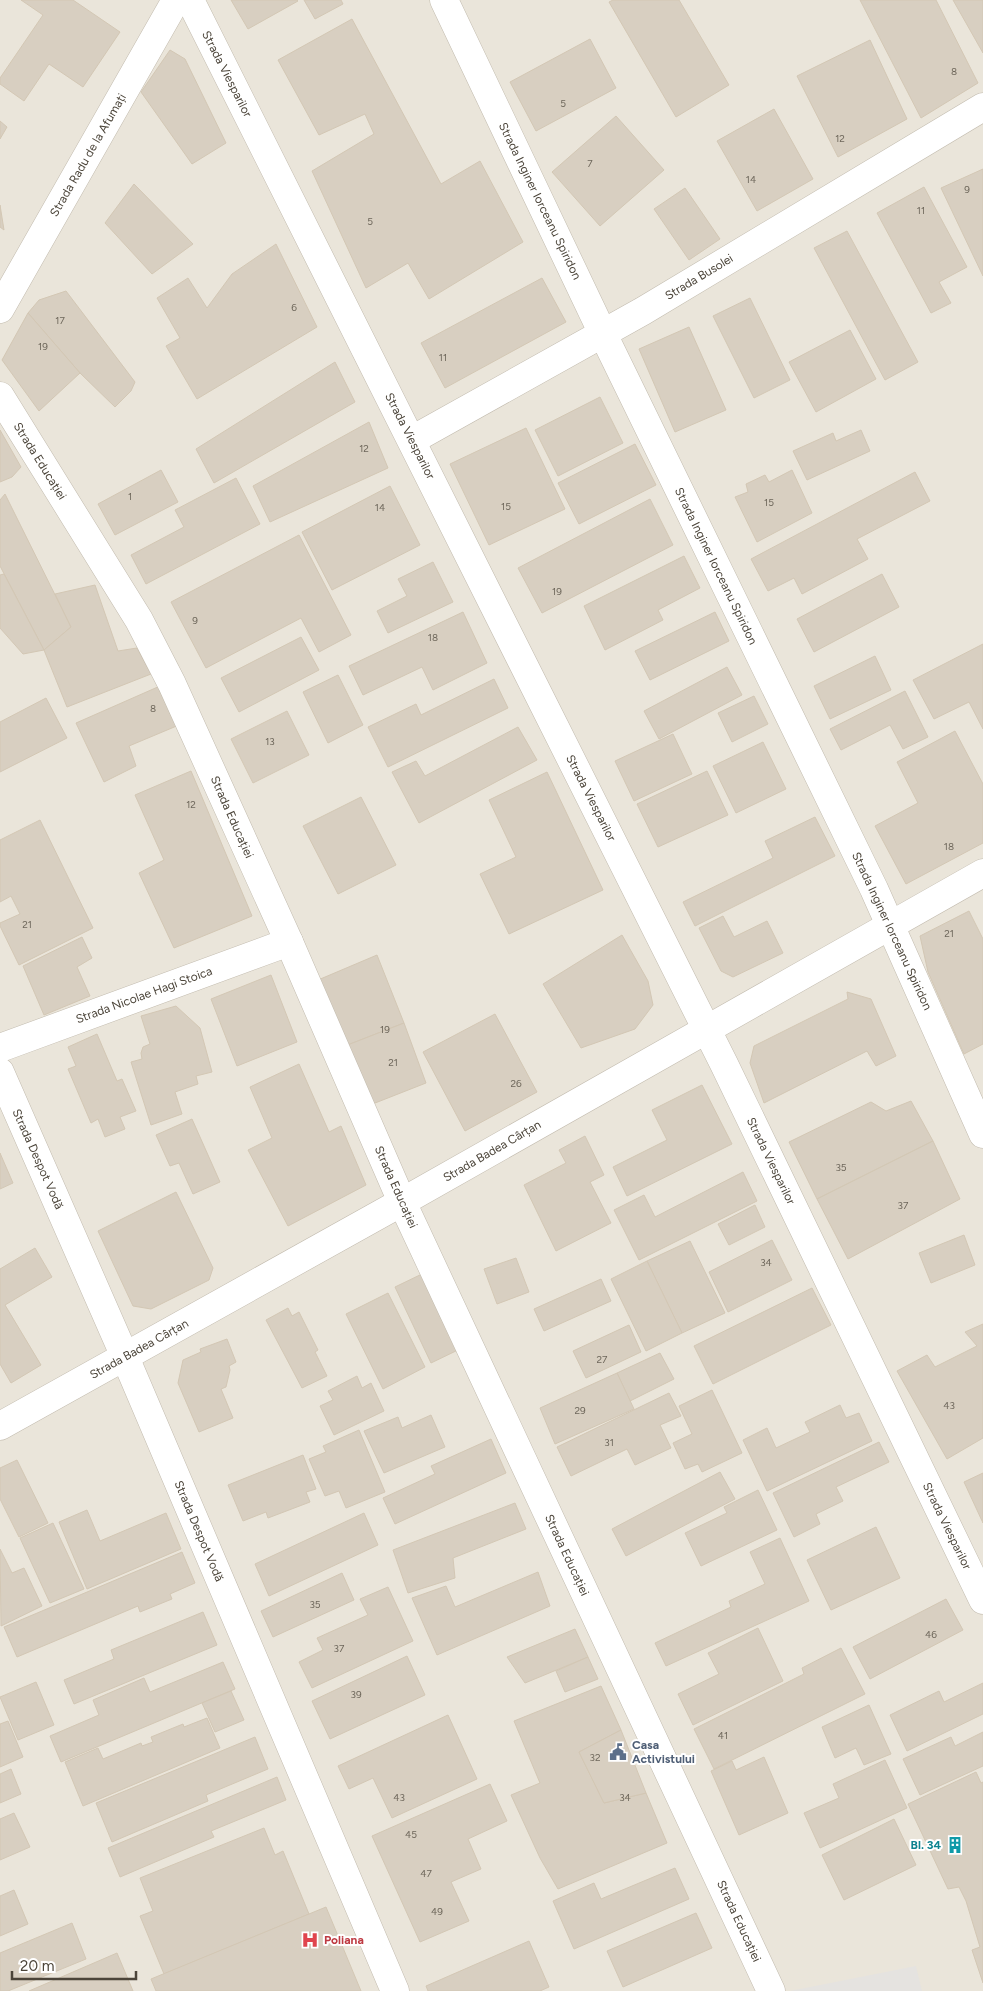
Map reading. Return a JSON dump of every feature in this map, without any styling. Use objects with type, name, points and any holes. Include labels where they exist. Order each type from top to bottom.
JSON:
[{"type":"street","name":"Strada Radu de la Afumați","points":[[0,309],[176,0]]},
{"type":"street","name":"Strada Viesparilor","points":[[190,0],[707,1030],[983,1600]]},
{"type":"street","name":"Strada Inginer Iorceanu Spiridon","points":[[444,0],[603,334],[890,925],[983,1134]]},
{"type":"street","name":"Strada Busolei","points":[[412,440],[603,334],[983,107]]},
{"type":"street","name":"Strada Educației","points":[[0,396],[139,620],[172,684],[289,942],[402,1202],[771,1991]]},
{"type":"street","name":"Strada Badea Cârțan","points":[[0,1426],[402,1202],[983,873]]},
{"type":"street","name":"Strada Nicolae Hagi Stoica","points":[[0,1048],[289,942]]},
{"type":"street","name":"Strada Despot Vodă","points":[[0,1072],[125,1357],[395,1991]]},
{"type":"shaded area","points":[[0,0],[983,0],[983,1991],[0,1991]]},
{"type":"shaded area","points":[[916,1966],[922,1991],[790,1991]]},
{"type":"building","points":[[21,0],[73,0],[120,32],[83,87],[49,64],[24,101],[0,84],[0,78],[43,15]]},
{"type":"building","points":[[231,0],[297,0],[298,1],[248,29]]},
{"type":"building","points":[[304,0],[341,0],[343,4],[315,19]]},
{"type":"building","points":[[613,0],[679,0],[729,85],[676,117],[609,2]]},
{"type":"building","points":[[860,0],[936,0],[978,83],[921,118]]},
{"type":"building","points":[[953,0],[983,0],[983,53]]},
{"type":"building","points":[[352,19],[441,184],[480,161],[523,242],[429,299],[408,263],[366,288],[312,171],[374,134],[365,114],[319,135],[278,60]]},
{"type":"building","points":[[590,39],[616,88],[536,131],[510,82]]},
{"type":"building","points":[[870,40],[907,119],[838,157],[797,76]]},
{"type":"building","points":[[170,50],[185,59],[226,143],[192,164],[141,92]]},
{"type":"building","points":[[774,109],[813,179],[757,211],[717,141]]},
{"type":"building","points":[[616,116],[664,170],[600,226],[552,172]]},
{"type":"building","points":[[0,121],[7,127],[0,139]]},
{"type":"building","points":[[983,169],[983,276],[941,188]]},
{"type":"building","points":[[134,184],[193,244],[152,274],[105,223]]},
{"type":"building","points":[[924,187],[967,267],[939,282],[951,303],[931,313],[877,213]]},
{"type":"building","points":[[685,188],[720,239],[689,260],[654,209]]},
{"type":"building","points":[[0,205],[4,230],[0,227]]},
{"type":"building","points":[[847,231],[918,362],[885,380],[814,248]]},
{"type":"building","points":[[276,244],[317,327],[197,399],[166,346],[180,338],[157,298],[188,278],[207,308],[232,274]]},
{"type":"building","points":[[542,278],[566,322],[445,388],[421,343]]},
{"type":"building","points":[[66,291],[135,382],[131,391],[115,407],[80,373],[28,313],[39,300]]},
{"type":"building","points":[[750,298],[790,380],[754,398],[713,316]]},
{"type":"building","points":[[28,313],[80,373],[39,411],[2,360]]},
{"type":"building","points":[[689,327],[726,410],[675,432],[639,349]]},
{"type":"building","points":[[850,330],[876,379],[816,412],[789,362]]},
{"type":"building","points":[[335,362],[355,402],[214,483],[196,449]]},
{"type":"building","points":[[600,397],[623,443],[558,476],[535,430]]},
{"type":"building","points":[[369,422],[388,468],[270,522],[253,486]]},
{"type":"building","points":[[526,428],[565,509],[489,545],[450,464]]},
{"type":"building","points":[[0,430],[21,467],[12,477],[0,482]]},
{"type":"building","points":[[861,430],[870,451],[807,480],[793,451],[833,433],[836,441]]},
{"type":"building","points":[[635,444],[656,485],[579,524],[558,483]]},
{"type":"building","points":[[161,470],[178,502],[115,535],[98,504]]},
{"type":"building","points":[[792,470],[812,513],[757,542],[735,497],[748,492],[746,484],[765,475],[769,482]]},
{"type":"building","points":[[915,472],[930,501],[857,539],[868,559],[802,594],[794,578],[768,591],[751,559]]},
{"type":"building","points":[[236,478],[260,524],[146,584],[131,555],[184,527],[175,510]]},
{"type":"building","points":[[390,486],[420,545],[332,590],[302,532]]},
{"type":"building","points":[[5,494],[71,627],[44,650],[0,566],[0,500]]},
{"type":"building","points":[[650,499],[673,545],[542,613],[518,568]]},
{"type":"building","points":[[299,535],[351,635],[319,652],[301,618],[206,668],[171,602]]},
{"type":"building","points":[[684,556],[700,588],[658,610],[663,620],[605,650],[584,606]]},
{"type":"building","points":[[433,562],[453,602],[388,633],[377,611],[407,596],[398,579]]},
{"type":"building","points":[[4,574],[44,650],[23,654],[0,628],[0,575]]},
{"type":"building","points":[[882,574],[899,607],[814,652],[797,619]]},
{"type":"building","points":[[95,585],[118,651],[137,648],[151,674],[67,707],[44,650],[71,627],[55,594]]},
{"type":"building","points":[[463,612],[487,663],[433,690],[422,667],[363,695],[349,666]]},
{"type":"building","points":[[715,612],[729,641],[650,680],[635,651]]},
{"type":"building","points":[[301,637],[319,670],[239,712],[221,678]]},
{"type":"building","points":[[983,644],[983,729],[969,702],[934,719],[913,680]]},
{"type":"building","points":[[875,656],[891,690],[830,719],[814,686]]},
{"type":"building","points":[[727,667],[742,695],[659,739],[644,711]]},
{"type":"building","points":[[338,675],[363,725],[328,743],[303,692]]},
{"type":"building","points":[[494,679],[508,708],[388,767],[368,727],[416,704],[421,715]]},
{"type":"building","points":[[160,686],[179,725],[129,746],[136,766],[104,782],[76,723]]},
{"type":"building","points":[[905,691],[928,737],[903,749],[890,725],[841,750],[830,729]]},
{"type":"building","points":[[754,696],[768,724],[732,742],[718,713]]},
{"type":"building","points":[[46,698],[67,738],[0,772],[0,722]]},
{"type":"building","points":[[287,711],[309,755],[253,783],[231,739]]},
{"type":"building","points":[[518,727],[537,760],[419,823],[392,772],[416,761],[425,776]]},
{"type":"building","points":[[955,731],[983,784],[983,843],[906,884],[875,826],[918,803],[897,762]]},
{"type":"building","points":[[673,734],[692,774],[634,801],[615,761]]},
{"type":"building","points":[[763,742],[786,789],[736,813],[713,766]]},
{"type":"building","points":[[191,771],[252,916],[174,948],[139,873],[164,860],[135,795]]},
{"type":"building","points":[[707,771],[728,815],[658,847],[637,804]]},
{"type":"building","points":[[547,772],[603,890],[509,934],[480,874],[516,857],[489,800]]},
{"type":"building","points":[[361,797],[396,865],[338,894],[303,826]]},
{"type":"building","points":[[815,817],[835,856],[695,926],[683,902],[773,858],[765,841]]},
{"type":"building","points":[[40,820],[93,928],[19,965],[0,926],[0,923],[20,914],[11,896],[0,902],[0,840]]},
{"type":"building","points":[[969,911],[983,939],[983,1044],[964,1054],[928,972],[920,936]]},
{"type":"building","points":[[723,916],[734,937],[767,921],[783,953],[733,977],[721,971],[699,928]]},
{"type":"building","points":[[622,935],[648,981],[653,1005],[635,1029],[581,1048],[543,984]]},
{"type":"building","points":[[82,937],[92,958],[77,967],[90,996],[44,1015],[23,966]]},
{"type":"building","points":[[377,955],[404,1023],[345,1046],[318,980]]},
{"type":"building","points":[[271,975],[297,1042],[237,1066],[211,999]]},
{"type":"building","points":[[847,992],[871,999],[896,1056],[876,1066],[867,1051],[764,1103],[750,1063],[754,1046],[848,999]]},
{"type":"building","points":[[176,1006],[200,1028],[212,1072],[196,1076],[198,1084],[175,1092],[182,1114],[151,1125],[131,1062],[142,1059],[143,1047],[150,1044],[141,1016]]},
{"type":"building","points":[[495,1014],[537,1092],[465,1131],[423,1052]]},
{"type":"building","points":[[404,1023],[426,1083],[370,1105],[345,1046]]},
{"type":"building","points":[[97,1034],[117,1081],[122,1079],[136,1111],[120,1117],[125,1129],[105,1137],[98,1119],[91,1123],[68,1069],[76,1066],[68,1047]]},
{"type":"building","points":[[299,1064],[329,1132],[341,1126],[366,1185],[288,1226],[248,1150],[272,1138],[250,1087]]},
{"type":"building","points":[[702,1085],[732,1144],[627,1196],[613,1167],[667,1140],[652,1110]]},
{"type":"building","points":[[911,1101],[933,1141],[817,1199],[789,1142],[871,1102],[886,1111]]},
{"type":"building","points":[[192,1119],[220,1182],[193,1194],[179,1163],[170,1166],[156,1135]]},
{"type":"building","points":[[585,1136],[604,1175],[590,1182],[611,1223],[556,1251],[524,1185],[566,1163],[559,1150]]},
{"type":"building","points":[[933,1141],[960,1199],[848,1259],[817,1199]]},
{"type":"building","points":[[0,1153],[13,1183],[0,1189]]},
{"type":"building","points":[[743,1172],[757,1201],[639,1260],[614,1210],[644,1195],[655,1217]]},
{"type":"building","points":[[176,1192],[213,1268],[209,1280],[151,1309],[133,1306],[98,1231]]},
{"type":"building","points":[[755,1205],[765,1227],[729,1245],[718,1224]]},
{"type":"building","points":[[964,1235],[975,1265],[931,1283],[919,1253]]},
{"type":"building","points":[[772,1240],[792,1280],[728,1312],[709,1272]]},
{"type":"building","points":[[690,1241],[725,1313],[682,1333],[647,1261]]},
{"type":"building","points":[[35,1248],[52,1277],[5,1305],[41,1365],[11,1383],[0,1364],[0,1269]]},
{"type":"building","points":[[516,1258],[529,1292],[497,1304],[484,1269]]},
{"type":"building","points":[[647,1261],[682,1333],[646,1351],[611,1279]]},
{"type":"building","points":[[424,1273],[460,1349],[431,1363],[395,1287]]},
{"type":"building","points":[[601,1279],[611,1301],[544,1331],[534,1309]]},
{"type":"building","points":[[812,1288],[831,1325],[713,1384],[694,1346]]},
{"type":"building","points":[[388,1293],[425,1367],[383,1389],[346,1314]]},
{"type":"building","points":[[288,1308],[292,1316],[299,1312],[318,1350],[315,1352],[327,1376],[302,1388],[266,1320]]},
{"type":"building","points":[[983,1324],[983,1438],[947,1459],[897,1371],[927,1355],[935,1367],[977,1346],[965,1332]]},
{"type":"building","points":[[629,1325],[641,1352],[586,1378],[573,1351]]},
{"type":"building","points":[[227,1339],[236,1362],[229,1366],[230,1370],[226,1387],[221,1389],[233,1418],[199,1432],[178,1383],[183,1360],[201,1352],[200,1349]]},
{"type":"building","points":[[660,1353],[674,1379],[630,1401],[617,1373]]},
{"type":"building","points":[[617,1373],[634,1409],[555,1444],[540,1408]]},
{"type":"building","points":[[357,1376],[362,1388],[371,1383],[384,1411],[334,1435],[320,1406],[333,1400],[328,1391]]},
{"type":"building","points":[[712,1390],[742,1453],[702,1472],[698,1464],[685,1469],[673,1443],[692,1434],[679,1406]]},
{"type":"building","points":[[669,1393],[681,1416],[660,1425],[671,1448],[635,1465],[627,1449],[571,1476],[557,1447]]},
{"type":"building","points":[[840,1405],[846,1418],[859,1413],[872,1441],[767,1491],[743,1440],[767,1428],[776,1448],[810,1432],[805,1422]]},
{"type":"building","points":[[431,1415],[445,1447],[384,1473],[364,1431],[398,1417],[402,1428]]},
{"type":"building","points":[[359,1430],[385,1492],[346,1508],[339,1491],[325,1496],[309,1459],[326,1452],[323,1446]]},
{"type":"building","points":[[491,1439],[506,1473],[395,1524],[383,1498],[435,1474],[431,1466]]},
{"type":"building","points":[[879,1442],[889,1462],[836,1487],[843,1501],[816,1514],[820,1524],[794,1537],[773,1493]]},
{"type":"building","points":[[303,1455],[316,1489],[306,1492],[310,1502],[268,1518],[266,1512],[243,1521],[228,1485]]},
{"type":"building","points":[[17,1460],[48,1523],[19,1537],[0,1499],[0,1468]]},
{"type":"building","points":[[720,1472],[735,1499],[626,1556],[612,1529]]},
{"type":"building","points":[[983,1473],[983,1523],[964,1482]]},
{"type":"building","points":[[758,1490],[777,1530],[701,1566],[685,1533],[727,1513],[724,1507]]},
{"type":"building","points":[[515,1503],[526,1529],[453,1558],[455,1578],[408,1593],[393,1550]]},
{"type":"building","points":[[87,1510],[100,1541],[166,1513],[181,1549],[87,1589],[59,1522]]},
{"type":"building","points":[[364,1513],[378,1545],[269,1596],[255,1564]]},
{"type":"building","points":[[53,1523],[84,1589],[50,1603],[20,1538]]},
{"type":"building","points":[[876,1527],[900,1578],[831,1610],[807,1560]]},
{"type":"building","points":[[780,1538],[809,1601],[666,1666],[655,1643],[731,1607],[729,1601],[765,1584],[750,1552]]},
{"type":"building","points":[[0,1549],[12,1573],[24,1568],[42,1606],[1,1626]]},
{"type":"building","points":[[182,1552],[195,1583],[170,1594],[172,1599],[140,1612],[138,1606],[17,1657],[4,1627]]},
{"type":"building","points":[[538,1572],[550,1606],[437,1655],[412,1598],[446,1586],[455,1607]]},
{"type":"building","points":[[342,1573],[354,1600],[273,1637],[261,1611]]},
{"type":"building","points":[[388,1587],[413,1641],[312,1688],[299,1662],[323,1650],[317,1638],[368,1615],[360,1599]]},
{"type":"building","points":[[946,1599],[963,1630],[870,1679],[853,1647]]},
{"type":"building","points":[[203,1612],[217,1645],[74,1704],[64,1680],[114,1659],[111,1650]]},
{"type":"building","points":[[758,1628],[783,1681],[693,1725],[678,1694],[719,1674],[708,1653]]},
{"type":"building","points":[[575,1629],[588,1657],[525,1683],[507,1657]]},
{"type":"building","points":[[841,1648],[865,1694],[714,1769],[694,1729],[804,1674],[802,1668]]},
{"type":"building","points":[[407,1656],[425,1695],[330,1739],[312,1701]]},
{"type":"building","points":[[588,1657],[598,1679],[565,1692],[556,1671]]},
{"type":"building","points":[[223,1662],[235,1689],[61,1762],[50,1736],[99,1715],[93,1700],[144,1678],[150,1692]]},
{"type":"building","points":[[36,1682],[54,1725],[18,1740],[0,1697]]},
{"type":"building","points":[[983,1683],[983,1714],[907,1751],[890,1715],[939,1691],[944,1702]]},
{"type":"building","points":[[601,1686],[621,1730],[579,1752],[604,1803],[646,1793],[667,1843],[558,1889],[540,1858],[511,1795],[540,1783],[514,1721]]},
{"type":"building","points":[[231,1691],[244,1720],[215,1732],[202,1703]]},
{"type":"building","points":[[869,1705],[891,1754],[864,1765],[856,1748],[835,1758],[822,1727]]},
{"type":"building","points":[[448,1715],[477,1779],[392,1818],[373,1778],[349,1789],[338,1766]]},
{"type":"building","points":[[207,1718],[220,1748],[83,1806],[65,1762],[98,1748],[103,1759],[141,1743],[142,1746],[153,1742],[151,1737],[183,1724],[184,1727]]},
{"type":"building","points":[[8,1721],[23,1757],[0,1767],[0,1724]]},
{"type":"building","points":[[621,1730],[646,1793],[604,1803],[579,1752]]},
{"type":"building","points":[[983,1732],[983,1766],[920,1795],[903,1759],[951,1737],[955,1746]]},
{"type":"building","points":[[255,1737],[268,1769],[206,1795],[208,1801],[112,1842],[96,1803]]},
{"type":"building","points":[[764,1757],[788,1813],[739,1835],[711,1771],[732,1761],[736,1770]]},
{"type":"building","points":[[885,1760],[907,1808],[820,1848],[804,1813],[839,1798],[833,1784]]},
{"type":"building","points":[[11,1769],[21,1794],[0,1803],[0,1774]]},
{"type":"building","name":"Bl. 34","points":[[976,1772],[981,1783],[983,1782],[983,1983],[972,1950],[980,1947],[966,1901],[959,1887],[948,1889],[908,1804]]},
{"type":"building","points":[[277,1777],[286,1800],[211,1831],[214,1837],[120,1877],[108,1848]]},
{"type":"building","points":[[490,1784],[507,1821],[468,1839],[481,1869],[451,1882],[469,1921],[420,1942],[372,1836]]},
{"type":"building","points":[[14,1813],[30,1847],[0,1860],[0,1819]]},
{"type":"building","points":[[894,1819],[916,1865],[844,1900],[822,1855]]},
{"type":"building","points":[[264,1828],[275,1855],[283,1851],[309,1914],[164,1974],[140,1916],[153,1911],[140,1878]]},
{"type":"building","points":[[675,1868],[689,1899],[574,1949],[553,1901],[594,1883],[601,1899]]},
{"type":"building","points":[[14,1890],[28,1924],[0,1936],[0,1896]]},
{"type":"building","points":[[326,1907],[361,1991],[156,1991],[151,1979]]},
{"type":"building","points":[[696,1913],[712,1948],[623,1987],[607,1951]]},
{"type":"building","points":[[72,1923],[86,1959],[8,1991],[0,1991],[0,1953]]},
{"type":"building","points":[[529,1941],[549,1987],[540,1991],[428,1991],[426,1986]]},
{"type":"building","points":[[117,1953],[133,1991],[29,1991]]},
{"type":"place","name":"Casa Activistului","points":[[618,1752]]},
{"type":"place","name":"Bl. 34","points":[[955,1845]]},
{"type":"place","name":"Poliana","points":[[310,1940]]}]
